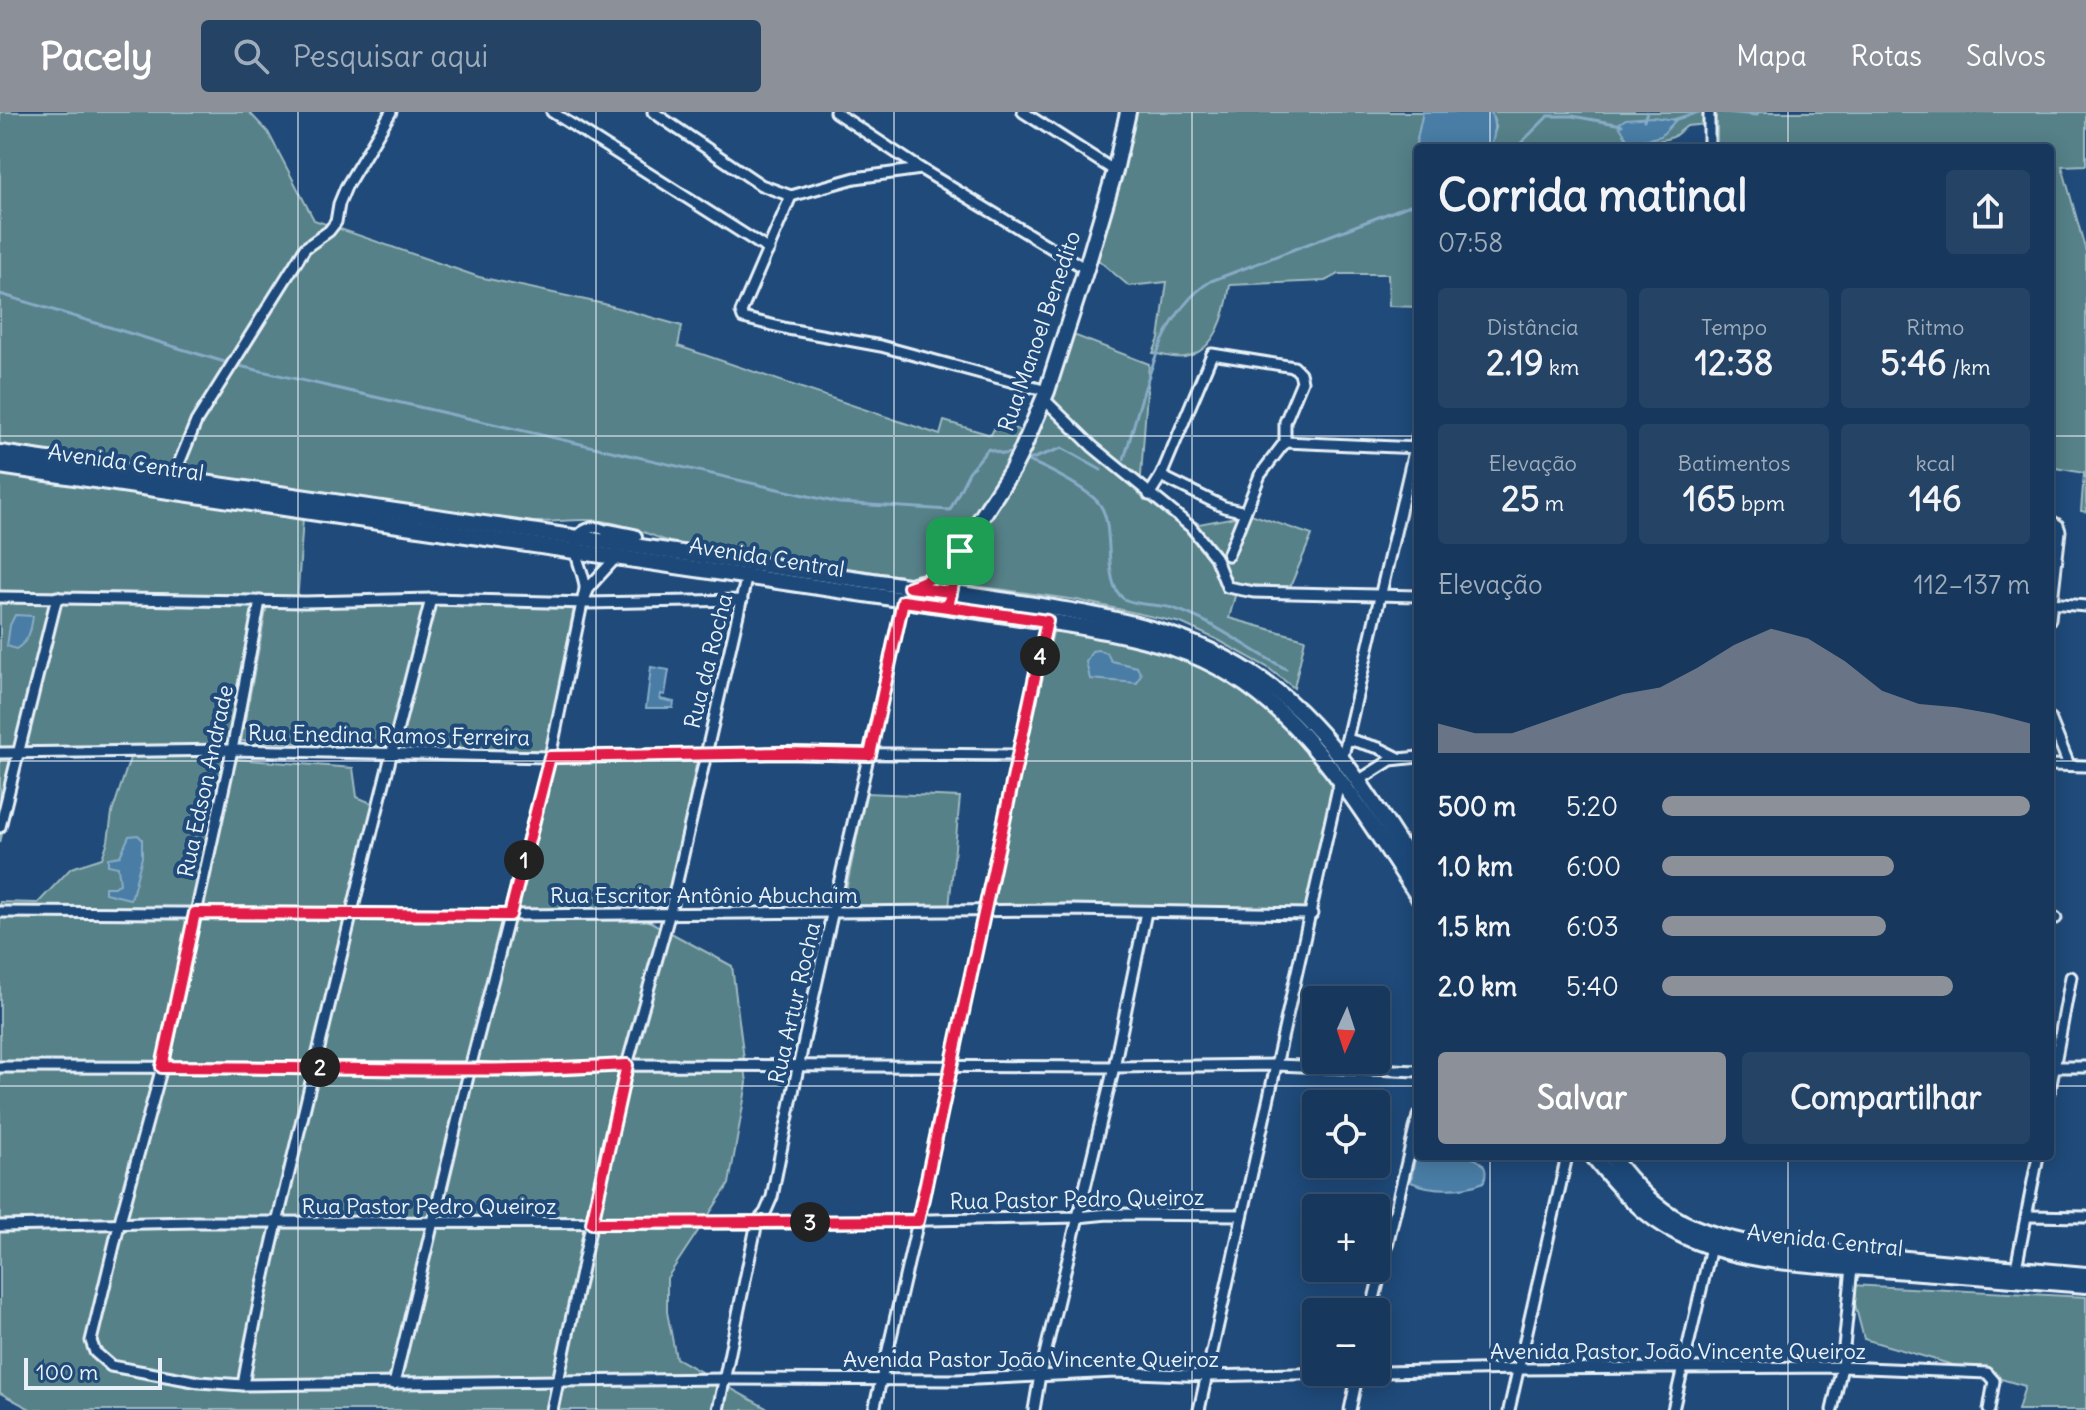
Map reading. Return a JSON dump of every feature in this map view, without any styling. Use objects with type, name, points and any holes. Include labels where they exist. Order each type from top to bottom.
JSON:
[{"type":"main road","name":"Rua Manoel Benedito","points":[[906,594],[938,575],[960,551],[1012,470],[1046,395],[1115,171],[1128,112]]},
{"type":"main road","name":"Avenida Central","points":[[0,453],[612,550],[676,552],[906,594]]},
{"type":"main road","name":"Avenida Central","points":[[0,466],[532,537]]},
{"type":"main road","points":[[532,537],[580,545]]},
{"type":"main road","name":"Avenida Central","points":[[612,550],[633,559],[950,600],[1175,648],[1228,674],[1258,693],[1295,725],[1340,779],[1414,890]]},
{"type":"main road","name":"Rua Manoel Benedito","points":[[950,600],[960,551]]},
{"type":"main road","points":[[957,568],[959,584],[968,595]]},
{"type":"main road","name":"Avenida Central","points":[[950,600],[968,595],[1104,617],[1156,629],[1198,645],[1250,672],[1271,686],[1314,725],[1358,781],[1414,866]]},
{"type":"main road","name":"Avenida Central","points":[[1596,1160],[1618,1188],[1651,1217],[1680,1235],[1711,1247],[1762,1258],[2086,1285]]},
{"type":"main road","name":"Avenida Central","points":[[1614,1160],[1651,1201],[1680,1221],[1707,1232],[1779,1247],[2086,1275]]},
{"type":"street","points":[[173,478],[196,422],[305,248],[336,222],[346,187],[391,112]]},
{"type":"street","points":[[552,112],[769,250]]},
{"type":"street","points":[[653,112],[761,185],[791,196],[842,181],[921,169]]},
{"type":"street","points":[[835,112],[921,169],[1086,269]]},
{"type":"street","points":[[1023,112],[1115,171]]},
{"type":"street","points":[[1709,112],[1709,144]]},
{"type":"street","points":[[791,196],[741,312],[743,318],[881,346],[1046,395],[1093,447],[1191,527],[1215,557],[1227,587],[1254,592],[1414,596]]},
{"type":"street","points":[[1149,495],[1161,476],[1212,354],[1294,367],[1302,381],[1285,422],[1285,442],[1260,475],[1228,555]]},
{"type":"street","points":[[1285,442],[1414,448]]},
{"type":"street","points":[[1342,760],[1414,457]]},
{"type":"street","points":[[1161,476],[1224,507],[1245,512]]},
{"type":"street","points":[[2054,522],[2060,531],[2054,578]]},
{"type":"street","points":[[580,545],[589,569],[612,550]]},
{"type":"street","points":[[394,1384],[470,1068],[550,757],[586,584],[580,545]]},
{"type":"street","points":[[583,602],[612,550]]},
{"type":"street","name":"Rua da Rocha","points":[[552,1410],[627,1065],[670,912],[747,575]]},
{"type":"street","name":"Rua Artur Rocha","points":[[718,1410],[757,1222],[772,1197],[797,1066],[906,594]]},
{"type":"street","points":[[0,597],[260,601],[742,600]]},
{"type":"street","points":[[0,827],[57,597]]},
{"type":"street","points":[[243,1385],[276,1224],[350,912],[431,599]]},
{"type":"street","name":"Rua Edson Andrade","points":[[91,1341],[162,1067],[232,750],[260,601]]},
{"type":"street","points":[[2054,601],[2086,606]]},
{"type":"street","points":[[874,1410],[952,1066],[1047,621]]},
{"type":"street","points":[[2054,728],[2069,765]]},
{"type":"street","points":[[1347,739],[1379,748],[1399,758]]},
{"type":"street","name":"Rua Enedina Ramos Ferreira","points":[[0,753],[232,750],[550,757],[1018,755]]},
{"type":"street","points":[[1358,781],[1399,758],[1414,757]]},
{"type":"street","points":[[2054,765],[2086,766]]},
{"type":"street","points":[[1199,1410],[1340,779]]},
{"type":"street","name":"Rua Escritor Antônio Abuchaim","points":[[0,912],[510,915],[1068,910],[1312,914]]},
{"type":"street","points":[[1034,1410],[1114,1067],[1146,912]]},
{"type":"street","points":[[2054,1058],[2071,977]]},
{"type":"street","points":[[0,1067],[470,1068],[522,1071],[627,1065],[1277,1065],[1414,1071]]},
{"type":"street","points":[[2054,1067],[2086,1067]]},
{"type":"street","points":[[1374,1298],[1414,1133]]},
{"type":"street","points":[[1509,1410],[1566,1160]]},
{"type":"street","points":[[2016,1268],[2037,1160]]},
{"type":"street","name":"Rua Pastor Pedro Queiroz","points":[[0,1226],[196,1222],[918,1221],[1108,1214],[1242,1215]]},
{"type":"street","points":[[2028,1216],[2086,1217]]},
{"type":"street","points":[[1673,1410],[1711,1247]]},
{"type":"street","points":[[1832,1410],[1842,1367],[1852,1267]]},
{"type":"street","name":"Avenida Pastor João Vincente Queiroz","points":[[91,1341],[95,1352],[111,1366],[199,1382],[243,1385],[558,1380],[957,1380],[1115,1372],[1207,1376],[1302,1373]]},
{"type":"street","name":"Avenida Pastor João Vincente Queiroz","points":[[1390,1371],[1842,1367],[1985,1373],[1994,1381],[1989,1410]]},
{"type":"street","points":[[1350,1410],[1355,1386]]},
{"type":"green space","points":[[0,112],[249,112],[268,132],[314,220],[479,277],[604,304],[682,326],[678,346],[940,435],[944,421],[991,435],[998,420],[1034,438],[1046,417],[1071,334],[1149,364],[1140,490],[1199,524],[1251,514],[1312,535],[1290,587],[1238,585],[1229,618],[1305,639],[1294,688],[1267,667],[1181,623],[1077,600],[677,545],[610,522],[524,522],[0,444]]},
{"type":"green space","points":[[1137,112],[1423,112],[1410,172],[1414,180],[1414,307],[1389,306],[1388,274],[1339,274],[1325,281],[1230,285],[1226,307],[1212,339],[1196,353],[1169,356],[1153,353],[1159,339],[1167,282],[1129,286],[1097,259]]},
{"type":"green space","points":[[1491,112],[2086,112],[2086,165],[2062,166],[2086,252],[2086,512],[2081,511],[2084,473],[2054,468],[2054,144],[1717,144],[1717,123],[1687,126],[1673,137],[1648,144],[1491,144],[1496,127]]},
{"type":"green space","points":[[0,474],[303,518],[297,604],[574,607],[547,751],[241,741],[269,595],[0,591]]},
{"type":"green space","points":[[0,600],[253,606],[229,745],[182,755],[353,768],[357,797],[381,807],[354,922],[390,917],[453,921],[517,905],[553,761],[697,760],[667,910],[636,914],[732,966],[747,1083],[729,1184],[667,1278],[667,1312],[676,1358],[770,1410],[32,1410],[0,1393],[0,902],[38,903],[71,868],[102,858],[112,813],[130,758],[19,758],[0,843]]},
{"type":"green space","points":[[1064,630],[1129,641],[1201,666],[1283,720],[1334,782],[1307,911],[989,912],[1053,632]]},
{"type":"green space","points":[[866,793],[960,797],[949,908],[843,905]]},
{"type":"green space","points":[[1850,1285],[2086,1297],[2086,1410],[2018,1410],[2025,1386],[1864,1339]]},
{"type":"water","points":[[1423,112],[1491,112],[1494,130],[1491,144],[1416,144]]},
{"type":"water","points":[[1652,117],[1676,120],[1661,136],[1630,143],[1618,124],[1626,119]]},
{"type":"water","points":[[1414,154],[1414,180],[1410,172]]},
{"type":"water","points":[[15,615],[33,616],[29,635],[16,649],[7,646]]},
{"type":"water","points":[[1092,651],[1107,653],[1111,661],[1137,667],[1141,674],[1137,683],[1090,679],[1086,662]]},
{"type":"water","points":[[651,667],[669,670],[665,695],[661,694],[660,699],[674,702],[673,708],[646,708]]},
{"type":"water","points":[[138,835],[142,839],[142,857],[132,896],[130,899],[105,893],[105,887],[120,884],[118,867],[108,865],[108,858],[120,856],[129,836]]},
{"type":"water","points":[[1415,1160],[1477,1160],[1485,1171],[1484,1182],[1467,1187],[1447,1189],[1411,1182]]},
{"type":"waterway","points":[[1644,120],[1647,112]]},
{"type":"waterway","points":[[1673,120],[1699,112]]},
{"type":"waterway","points":[[1724,112],[1757,115],[1758,112]]},
{"type":"waterway","points":[[1520,144],[1548,116],[1572,116],[1622,125]]},
{"type":"waterway","points":[[1124,459],[1145,386],[1164,337],[1192,296],[1211,281],[1414,204]]},
{"type":"waterway","points":[[0,294],[228,363]]},
{"type":"waterway","points":[[235,365],[839,503],[950,510],[969,472],[988,449],[1003,454],[1013,453]]},
{"type":"waterway","points":[[1029,460],[1062,448],[1101,470]]},
{"type":"waterway","points":[[1028,461],[1077,486],[1100,505],[1105,515],[1113,581],[1124,599],[1187,613],[1286,669]]},
{"type":"route","points":[[960,551],[938,575],[909,587],[951,592],[948,607],[1047,621],[918,1221],[592,1223],[627,1065],[522,1071],[470,1068],[162,1067],[195,913],[510,915],[550,757],[785,753],[870,755],[903,601],[948,607],[960,551]]}]
